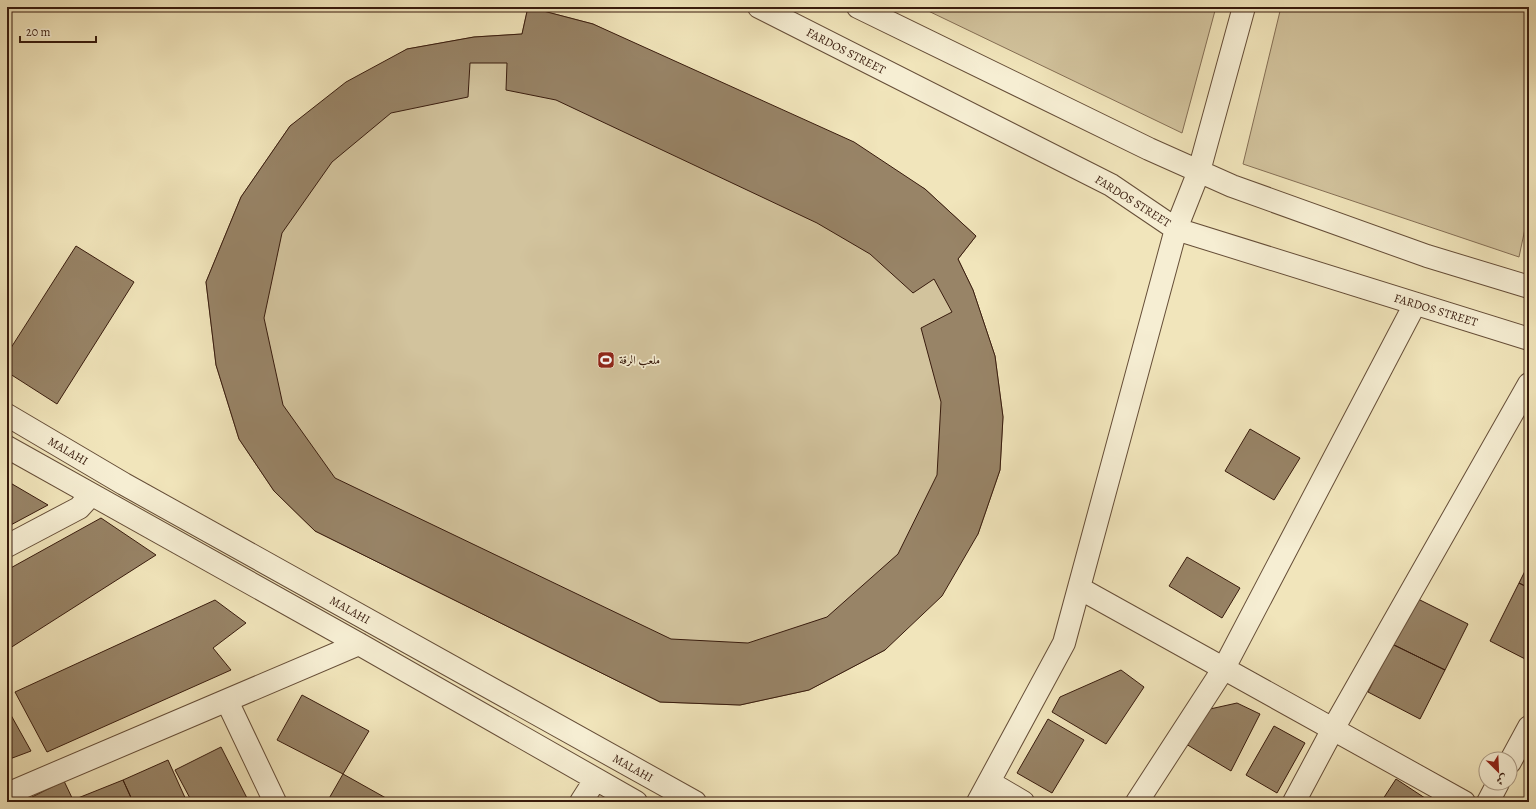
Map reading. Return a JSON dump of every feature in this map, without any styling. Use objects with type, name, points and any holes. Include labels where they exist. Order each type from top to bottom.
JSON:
[{"type":"street","name":"FARDOS STREET","points":[[759,7],[1111,185],[1176,229],[1529,339]]},
{"type":"street","points":[[858,7],[1149,149],[1232,186],[1427,256],[1529,287]]},
{"type":"street","points":[[978,802],[1064,643],[1176,229],[1199,172],[1244,7]]},
{"type":"street","points":[[1137,802],[1224,668],[1415,304]]},
{"type":"street","points":[[1294,802],[1333,729],[1529,384]]},
{"type":"street","name":"MALAHI","points":[[7,415],[131,488],[695,802]]},
{"type":"street","points":[[7,447],[359,644],[595,780],[636,802]]},
{"type":"street","points":[[7,546],[79,508],[91,494]]},
{"type":"street","points":[[1079,588],[1464,802]]},
{"type":"street","points":[[7,794],[359,644]]},
{"type":"street","points":[[227,701],[275,802]]},
{"type":"street","points":[[1516,751],[1529,727]]},
{"type":"street","points":[[581,802],[595,780]]},
{"type":"street","points":[[989,782],[1023,802]]},
{"type":"street","points":[[1488,802],[1494,791]]},
{"type":"shaded area","name":"ملعب الرقة","points":[[528,7],[593,24],[925,189],[976,236],[958,259],[973,290],[995,356],[1003,417],[1000,470],[978,534],[885,650],[809,690],[740,705],[660,702],[315,531],[274,491],[239,439],[216,365],[206,282],[241,197],[290,126],[407,49],[474,37],[522,34]]},
{"type":"shaded area","points":[[920,7],[1216,7],[1182,133]]},
{"type":"shaded area","points":[[1281,7],[1529,7],[1529,210],[1519,257],[1243,164]]},
{"type":"building","points":[[528,7],[593,24],[854,142],[925,189],[976,236],[958,259],[973,290],[995,356],[1003,417],[1000,470],[978,534],[942,596],[885,650],[809,690],[740,705],[660,702],[315,531],[274,491],[239,439],[216,365],[206,282],[241,197],[290,126],[346,82],[407,49],[474,37],[522,34]],"holes":[[[470,63],[507,63],[506,90],[556,100],[817,223],[870,254],[913,293],[934,279],[952,312],[921,328],[941,402],[937,475],[898,554],[827,617],[748,643],[671,639],[335,478],[283,405],[264,318],[282,233],[332,162],[391,113],[468,97]]]},
{"type":"building","points":[[76,246],[134,282],[57,404],[7,372],[7,354]]},
{"type":"building","points":[[1250,429],[1300,458],[1274,500],[1225,471]]},
{"type":"building","points":[[7,481],[48,505],[7,527]]},
{"type":"building","points":[[101,518],[156,555],[7,650],[7,570]]},
{"type":"building","points":[[1187,557],[1240,588],[1222,618],[1169,586]]},
{"type":"building","points":[[1529,563],[1529,588],[1519,583]]},
{"type":"building","points":[[1519,583],[1529,588],[1529,661],[1490,641]]},
{"type":"building","points":[[1416,598],[1468,624],[1445,670],[1392,644]]},
{"type":"building","points":[[215,600],[246,623],[213,648],[231,670],[47,752],[15,692]]},
{"type":"building","points":[[1392,644],[1445,670],[1420,719],[1368,692]]},
{"type":"building","points":[[1121,670],[1144,687],[1106,744],[1052,712],[1060,697]]},
{"type":"building","points":[[302,695],[369,731],[343,774],[277,740]]},
{"type":"building","points":[[1237,703],[1260,714],[1231,771],[1186,744],[1210,709]]},
{"type":"building","points":[[7,708],[31,751],[7,760]]},
{"type":"building","points":[[1048,719],[1084,740],[1052,793],[1017,773]]},
{"type":"building","points":[[1274,726],[1305,743],[1277,793],[1246,775]]},
{"type":"building","points":[[221,747],[249,802],[192,802],[175,770]]},
{"type":"building","points":[[168,760],[187,802],[133,802],[123,780]]},
{"type":"building","points":[[343,774],[393,802],[327,802]]},
{"type":"building","points":[[1396,779],[1431,802],[1381,802]]},
{"type":"building","points":[[123,780],[133,802],[74,802],[73,800]]},
{"type":"building","points":[[64,781],[74,802],[22,802]]},
{"type":"place","name":"ملعب الرقة","points":[[606,360]]}]
